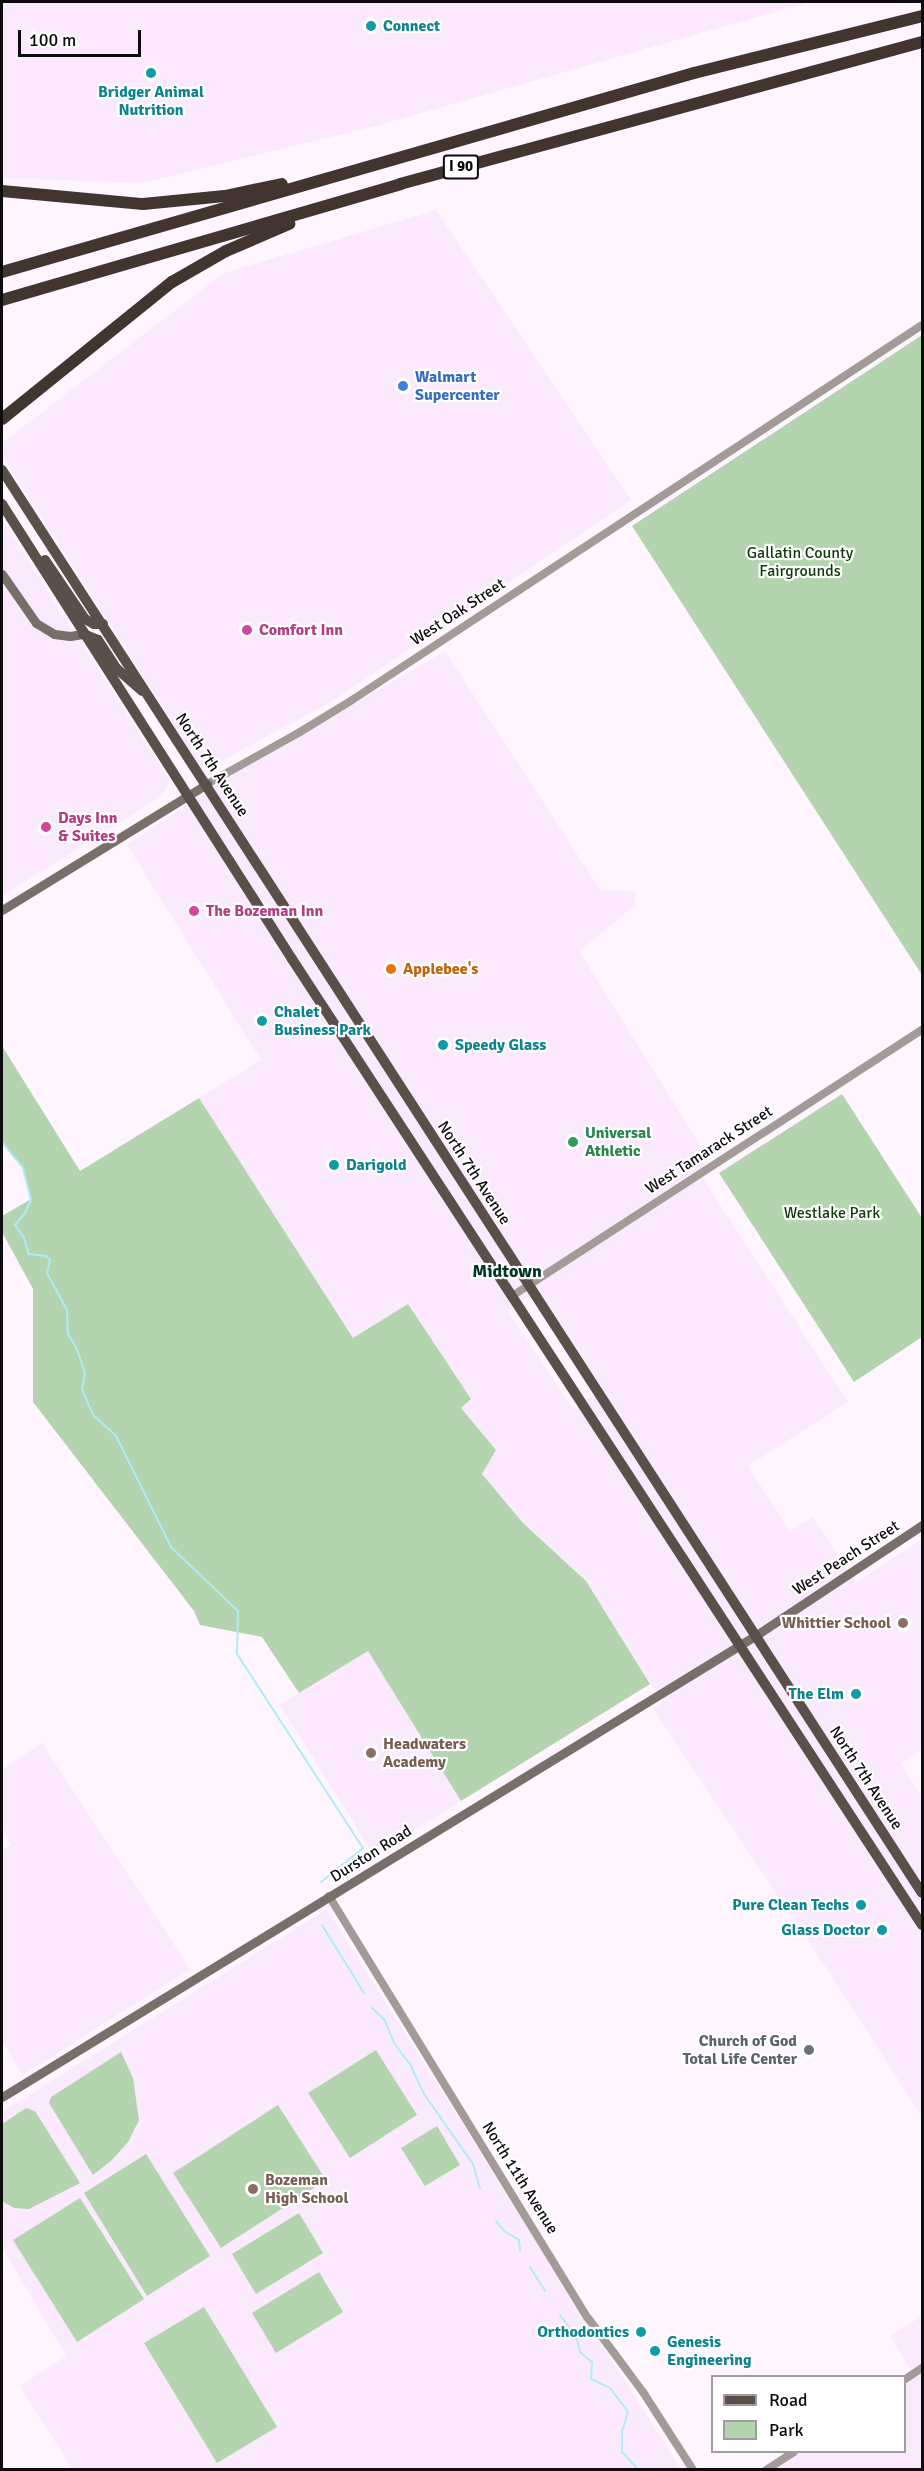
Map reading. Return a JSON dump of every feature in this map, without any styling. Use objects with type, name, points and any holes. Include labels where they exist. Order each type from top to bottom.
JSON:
[{"type":"highway","name":"I 90","points":[[2,272],[694,73],[922,16]]},
{"type":"highway","name":"I 90","points":[[2,300],[400,184],[922,42]]},
{"type":"highway","points":[[2,191],[143,204],[225,196],[380,164]]},
{"type":"highway","points":[[2,419],[172,282],[226,251],[276,228],[400,184]]},
{"type":"main road","name":"North 7th Avenue","points":[[2,470],[922,1893]]},
{"type":"main road","name":"North 7th Avenue","points":[[2,504],[187,795],[738,1646],[922,1925]]},
{"type":"main road","points":[[18,531],[44,559],[85,619],[94,624],[103,624]]},
{"type":"main road","points":[[2,574],[36,623],[54,634],[70,636],[83,634],[95,638],[117,669],[155,704]]},
{"type":"main road","name":"West Oak Street","points":[[2,910],[207,784]]},
{"type":"main road","name":"West Peach Street","points":[[755,1635],[922,1525]]},
{"type":"main road","name":"Durston Road","points":[[2,2097],[755,1635]]},
{"type":"street","name":"West Oak Street","points":[[207,784],[352,700],[922,325]]},
{"type":"street","name":"West Tamarack Street","points":[[512,1296],[922,1030]]},
{"type":"street","name":"North 11th Avenue","points":[[329,1896],[588,2318],[643,2392],[693,2469]]},
{"type":"street","points":[[906,2379],[922,2368]]},
{"type":"street","points":[[766,2469],[791,2453]]},
{"type":"shaded area","points":[[2,2],[810,2],[376,126],[142,183],[2,178]]},
{"type":"shaded area","points":[[436,210],[631,500],[331,702],[225,759],[211,765],[202,765],[197,761],[2,455],[2,443],[224,273]]},
{"type":"shaded area","points":[[2,520],[170,781],[162,796],[2,896]]},
{"type":"shaded area","points":[[445,651],[601,891],[636,891],[635,905],[579,951],[705,1153],[704,1180],[848,1402],[748,1466],[790,1531],[813,1517],[856,1583],[922,1539],[922,1749],[901,1764],[922,1798],[922,2117],[833,1978],[653,1709],[662,1702],[586,1581],[523,1523],[482,1474],[496,1450],[461,1408],[470,1399],[408,1304],[353,1338],[199,1098],[261,1060],[127,845],[230,776]],"holes":[[[538,1290],[603,1389],[573,1409],[508,1311]]]},
{"type":"shaded area","name":"Headwaters Academy","points":[[368,1650],[461,1801],[374,1855],[280,1705]]},
{"type":"shaded area","points":[[42,1743],[190,1969],[23,2075],[2,2041],[2,1850],[11,1844],[2,1829],[2,1769]]},
{"type":"shaded area","name":"Bozeman High School","points":[[327,1909],[681,2469],[72,2469],[20,2386],[66,2356],[2,2247],[2,2112]]},
{"type":"shaded area","points":[[922,2316],[922,2469],[766,2470],[792,2453],[906,2453],[906,2379],[913,2374],[890,2336]]},
{"type":"green space","name":"Gallatin County Fairgrounds","points":[[922,335],[922,975],[632,526]]},
{"type":"green space","points":[[2,1046],[80,1171],[199,1098],[353,1338],[408,1304],[471,1399],[461,1408],[496,1450],[482,1474],[523,1523],[586,1581],[650,1684],[461,1801],[368,1651],[299,1693],[262,1637],[200,1625],[194,1611],[33,1402],[33,1289],[2,1232],[2,1216],[31,1199],[23,1168],[2,1142]]},
{"type":"green space","name":"Westlake Park","points":[[842,1094],[922,1218],[922,1337],[854,1382],[719,1173]]},
{"type":"green space","points":[[376,2050],[417,2115],[350,2158],[308,2093]]},
{"type":"green space","points":[[121,2052],[133,2078],[139,2120],[128,2142],[112,2160],[93,2175],[49,2103],[51,2097]]},
{"type":"green space","points":[[278,2105],[326,2180],[221,2248],[173,2173]]},
{"type":"green space","points":[[26,2108],[35,2111],[80,2183],[29,2209],[14,2208],[2,2201],[2,2124]]},
{"type":"green space","points":[[437,2126],[460,2165],[425,2186],[401,2148]]},
{"type":"green space","points":[[146,2154],[210,2256],[147,2296],[84,2193]]},
{"type":"green space","points":[[80,2198],[144,2299],[77,2342],[13,2240]]},
{"type":"green space","points":[[299,2213],[323,2253],[256,2294],[232,2254]]},
{"type":"green space","points":[[319,2272],[343,2312],[276,2353],[252,2313]]},
{"type":"green space","points":[[204,2307],[277,2427],[217,2463],[144,2343]]},
{"type":"waterway","points":[[2,1142],[23,1168],[31,1199],[25,1213],[15,1225],[24,1238],[29,1254],[46,1256],[50,1260],[47,1273],[67,1310],[68,1334],[77,1349],[85,1374],[82,1389],[93,1415],[116,1436],[171,1547],[238,1611],[237,1654],[363,1848],[321,1882]]},
{"type":"waterway","points":[[322,1925],[364,1993]]},
{"type":"waterway","points":[[372,2008],[384,2019],[394,2043],[410,2064],[424,2094],[473,2164],[480,2188]]},
{"type":"waterway","points":[[496,2221],[504,2231],[519,2240],[520,2250]]},
{"type":"waterway","points":[[530,2267],[545,2291]]},
{"type":"waterway","points":[[560,2315],[576,2336],[580,2352],[592,2362],[591,2379],[610,2388],[628,2412],[622,2432],[622,2452],[639,2470]]},
{"type":"place","name":"Connect","points":[[371,26]]},
{"type":"place","name":"Bridger Animal Nutrition","points":[[151,73]]},
{"type":"place","name":"Walmart Supercenter","points":[[403,386]]},
{"type":"place","name":"Comfort Inn","points":[[247,630]]},
{"type":"place","name":"Days Inn & Suites","points":[[46,827]]},
{"type":"place","name":"The Bozeman Inn","points":[[194,911]]},
{"type":"place","name":"Applebee's","points":[[391,969]]},
{"type":"place","name":"Chalet Business Park","points":[[262,1021]]},
{"type":"place","name":"Speedy Glass","points":[[443,1045]]},
{"type":"place","name":"Universal Athletic","points":[[573,1142]]},
{"type":"place","name":"Darigold","points":[[334,1165]]},
{"type":"place","name":"Whittier School","points":[[903,1623]]},
{"type":"place","name":"The Elm","points":[[856,1694]]},
{"type":"place","name":"Headwaters Academy","points":[[371,1753]]},
{"type":"place","name":"Pure Clean Techs","points":[[861,1905]]},
{"type":"place","name":"Glass Doctor","points":[[882,1930]]},
{"type":"place","name":"Church of God Total Life Center","points":[[809,2050]]},
{"type":"place","name":"Bozeman High School","points":[[253,2189]]},
{"type":"place","name":"Orthodontics","points":[[641,2332]]},
{"type":"place","name":"Genesis Engineering","points":[[655,2351]]},
{"type":"district","name":"Midtown","points":[[507,1271]]}]
